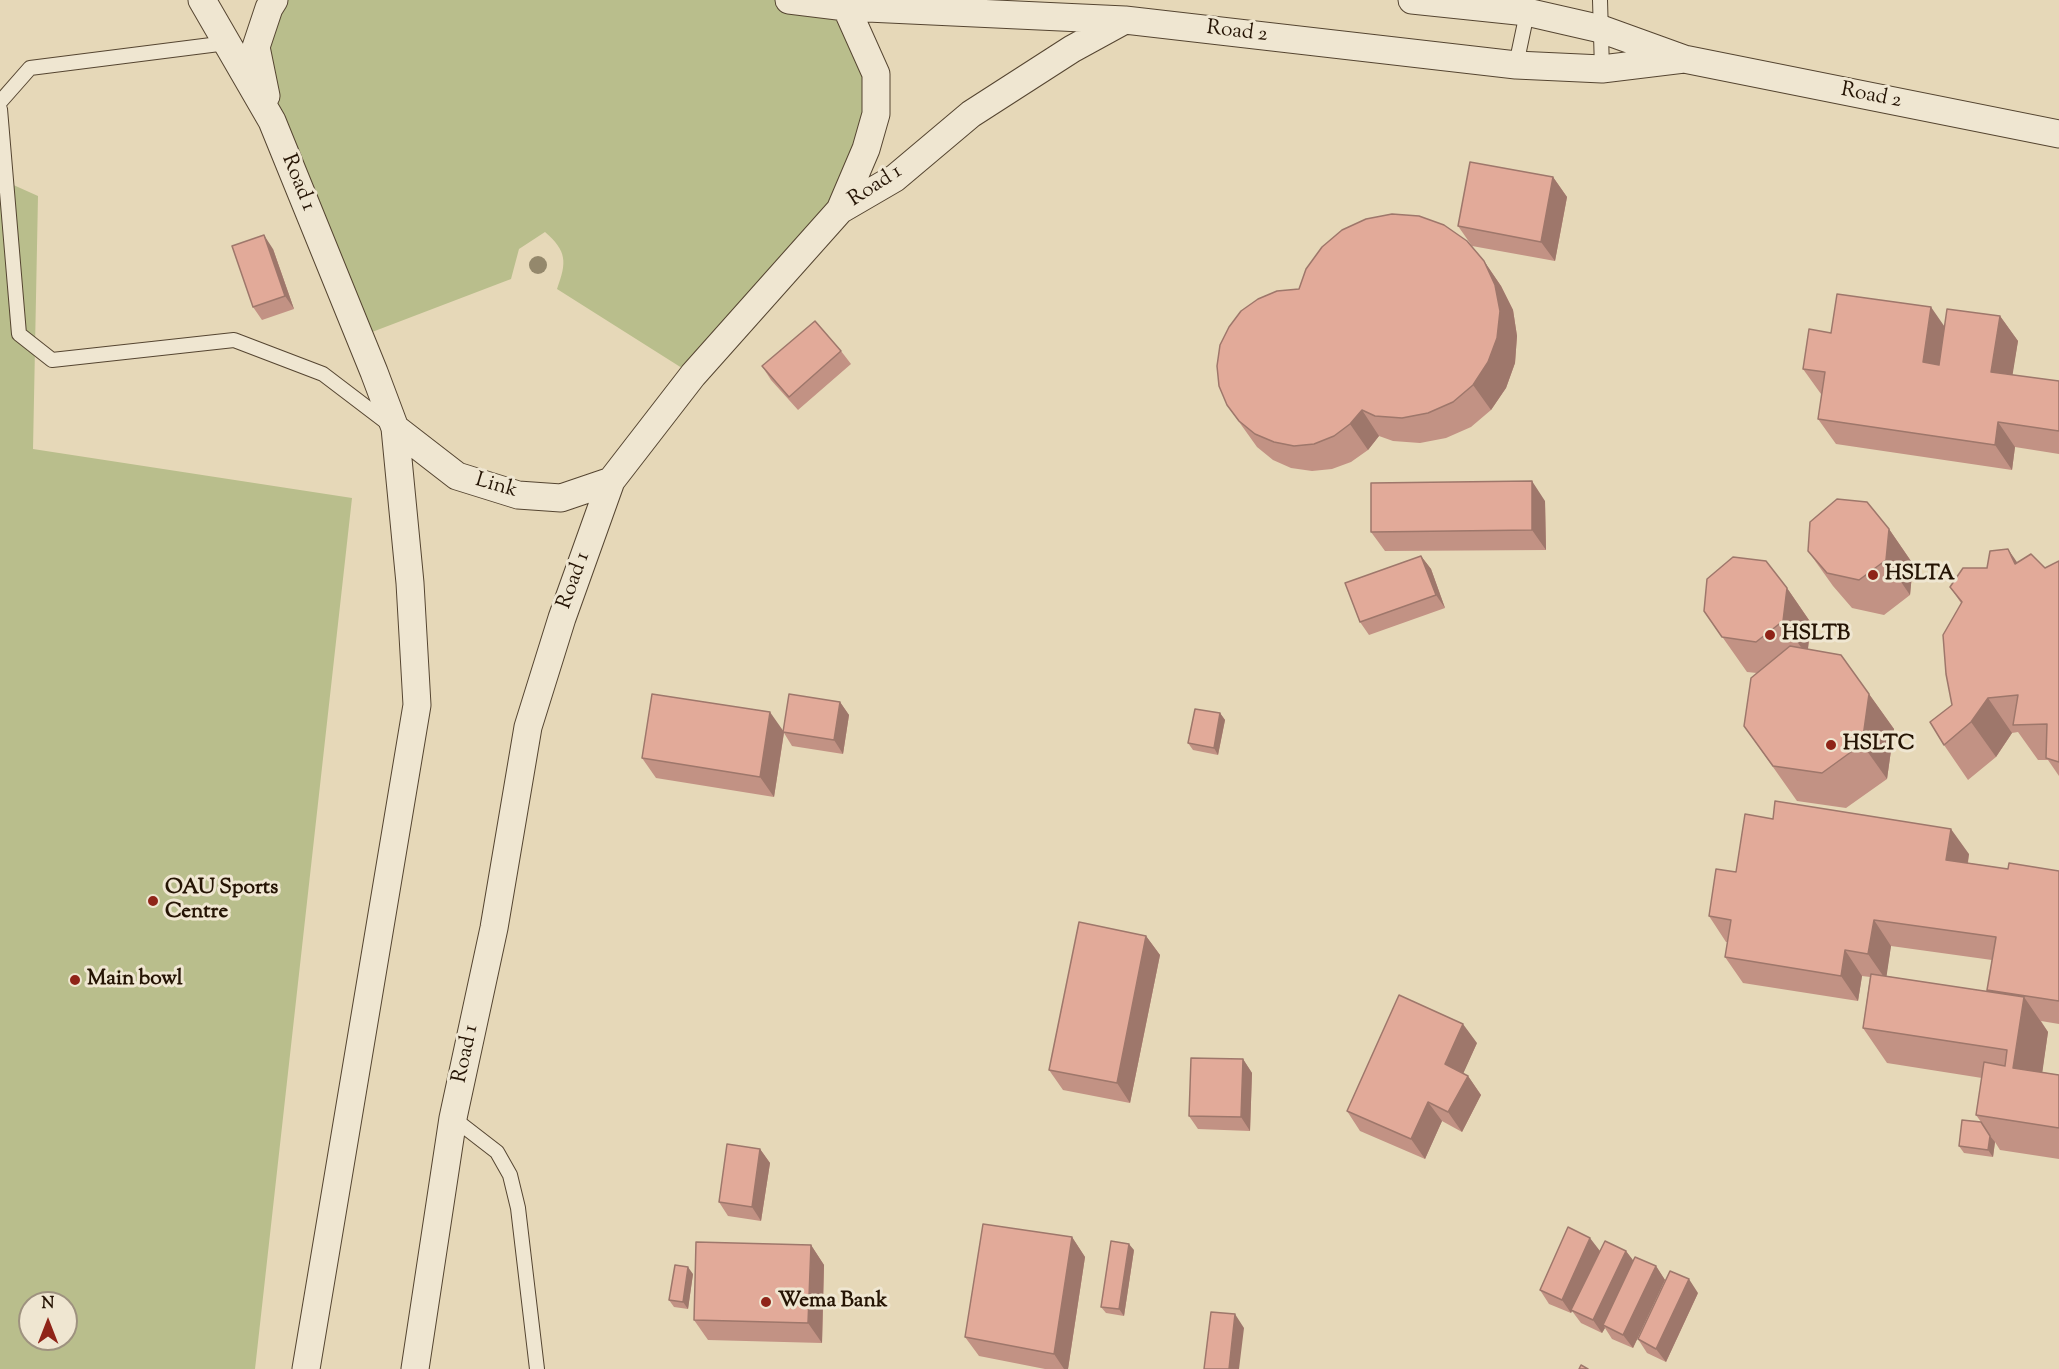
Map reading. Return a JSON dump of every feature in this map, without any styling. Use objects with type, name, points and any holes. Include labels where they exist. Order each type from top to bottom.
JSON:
[{"type":"street","name":"Road 1","points":[[202,0],[272,121],[374,372],[394,428],[410,583],[417,705],[306,1369]]},
{"type":"street","points":[[272,121],[256,47],[274,0]]},
{"type":"street","name":"Road 2","points":[[789,0],[1125,20],[1516,65],[1602,69],[1684,59]]},
{"type":"street","name":"Road 2","points":[[1412,0],[1529,6],[1684,59],[2059,134]]},
{"type":"street","points":[[840,210],[866,149],[876,114],[876,74],[842,4]]},
{"type":"street","name":"Road 1","points":[[415,1369],[453,1118],[494,928],[528,727],[562,618],[611,481],[693,375],[840,210],[895,178],[970,114],[1072,49],[1125,20]]},
{"type":"street","name":"Link","points":[[394,428],[457,476],[518,495],[561,498],[611,481]]},
{"type":"lane","points":[[1600,0],[1602,69]]},
{"type":"lane","points":[[1516,65],[1529,6]]},
{"type":"lane","points":[[0,102],[30,68],[227,43]]},
{"type":"lane","points":[[0,109],[20,334],[37,348],[52,360],[234,340],[323,374],[394,428]]},
{"type":"lane","points":[[453,1118],[497,1152],[510,1176],[518,1208],[537,1369]]},
{"type":"green space","points":[[274,0],[789,0],[846,7],[876,74],[840,210],[693,375],[557,289],[563,258],[558,245],[545,232],[519,249],[511,279],[359,337],[272,121],[269,9]]},
{"type":"green space","name":"OAU Sports Centre","points":[[0,179],[38,196],[33,449],[352,498],[255,1369],[0,1369]]},
{"type":"building","points":[[1470,162],[1553,177],[1541,242],[1458,226]]},
{"type":"building","points":[[1392,214],[1419,216],[1444,225],[1467,241],[1484,261],[1495,285],[1500,311],[1497,338],[1488,362],[1473,385],[1453,402],[1428,413],[1402,418],[1375,416],[1362,410],[1350,424],[1334,436],[1314,444],[1294,446],[1274,442],[1255,434],[1239,421],[1227,405],[1219,386],[1217,366],[1220,345],[1229,327],[1241,311],[1258,299],[1277,291],[1299,289],[1306,269],[1322,247],[1342,230],[1366,219]]},
{"type":"building","points":[[264,235],[285,296],[253,307],[232,246]]},
{"type":"building","points":[[1837,294],[1931,307],[1923,362],[1939,365],[1947,309],[2000,316],[1991,372],[2059,381],[2059,431],[1998,422],[1995,445],[1818,419],[1825,372],[1803,369],[1809,329],[1831,333]]},
{"type":"building","points":[[815,321],[841,351],[789,397],[762,366]]},
{"type":"building","points":[[1532,481],[1532,530],[1371,532],[1371,483]]},
{"type":"building","points":[[1837,499],[1867,502],[1889,529],[1886,560],[1859,580],[1827,573],[1808,551],[1810,522]]},
{"type":"building","points":[[2008,549],[2015,564],[2031,554],[2045,568],[2059,561],[2059,762],[2046,758],[2047,724],[2013,725],[2018,695],[1988,698],[1971,722],[1944,745],[1930,722],[1952,705],[1946,674],[1943,635],[1962,602],[1950,587],[1963,568],[1987,568],[1990,551]]},
{"type":"building","points":[[1421,556],[1436,595],[1360,622],[1345,583]]},
{"type":"building","points":[[1733,557],[1766,561],[1787,588],[1783,621],[1756,642],[1722,637],[1704,611],[1707,579]]},
{"type":"building","points":[[1790,646],[1841,655],[1869,694],[1862,744],[1822,773],[1773,766],[1744,726],[1751,678]]},
{"type":"building","points":[[652,694],[770,712],[760,777],[642,758]]},
{"type":"building","points":[[789,694],[840,702],[834,740],[783,732]]},
{"type":"building","points":[[1195,709],[1220,713],[1214,748],[1188,743]]},
{"type":"building","points":[[1775,801],[1951,829],[1946,860],[2008,869],[2009,863],[2059,871],[2059,1001],[1987,990],[1996,937],[1874,920],[1868,954],[1845,950],[1841,976],[1725,957],[1731,920],[1709,916],[1716,869],[1736,872],[1745,814],[1773,819]]},
{"type":"building","points":[[1079,922],[1146,936],[1117,1083],[1049,1070]]},
{"type":"building","points":[[1871,974],[2024,997],[2013,1068],[2059,1075],[2059,1128],[1976,1115],[1984,1062],[2005,1066],[2007,1050],[1863,1028]]},
{"type":"building","points":[[1399,995],[1463,1024],[1445,1064],[1468,1076],[1448,1112],[1428,1102],[1411,1139],[1347,1111]]},
{"type":"building","points":[[1191,1058],[1243,1059],[1241,1117],[1189,1116]]},
{"type":"building","points":[[1962,1120],[1981,1122],[1990,1136],[1988,1150],[1959,1146]]},
{"type":"building","points":[[727,1144],[760,1149],[752,1207],[719,1202]]},
{"type":"building","points":[[983,1224],[1072,1237],[1054,1354],[965,1337]]},
{"type":"building","points":[[1568,1227],[1590,1238],[1562,1300],[1540,1290]]},
{"type":"building","points":[[1111,1241],[1129,1244],[1119,1309],[1101,1307]]},
{"type":"building","points":[[1605,1241],[1626,1251],[1593,1320],[1571,1310]]},
{"type":"building","name":"Wema Bank","points":[[696,1242],[811,1245],[808,1323],[694,1320]]},
{"type":"building","points":[[1635,1257],[1656,1266],[1623,1335],[1603,1325]]},
{"type":"building","points":[[675,1265],[688,1267],[683,1302],[669,1300]]},
{"type":"building","points":[[1670,1271],[1689,1279],[1656,1349],[1638,1339]]},
{"type":"building","points":[[1211,1312],[1235,1314],[1229,1369],[1204,1369]]},
{"type":"place","name":"HSLTA","points":[[1873,575]]},
{"type":"place","name":"HSLTB","points":[[1770,635]]},
{"type":"place","name":"HSLTC","points":[[1831,745]]},
{"type":"place","name":"OAU Sports Centre","points":[[153,901]]},
{"type":"place","name":"Main bowl","points":[[75,980]]},
{"type":"place","name":"Wema Bank","points":[[766,1302]]}]
